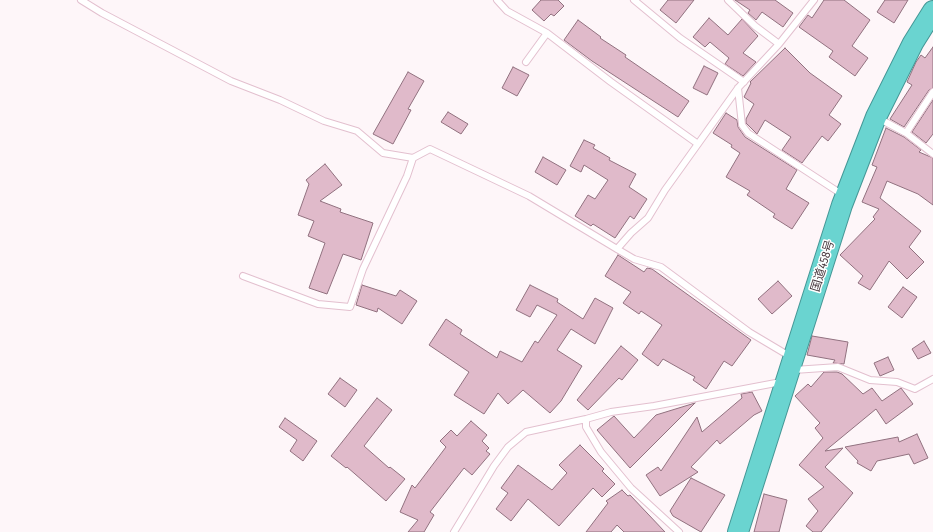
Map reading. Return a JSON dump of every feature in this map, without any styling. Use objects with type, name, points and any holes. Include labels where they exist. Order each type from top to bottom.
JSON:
[{"type":"highway","name":"国道458号","points":[[738,532],[845,197],[876,117],[913,43],[933,11]]},
{"type":"lane","points":[[81,0],[102,14],[232,81],[280,100],[324,121],[357,130],[383,153],[413,158],[430,149],[529,196],[634,259],[661,267],[749,332],[790,370]]},
{"type":"lane","points":[[497,0],[507,11],[547,33],[611,82],[698,144]]},
{"type":"lane","points":[[634,0],[680,38],[744,82]]},
{"type":"lane","points":[[728,0],[755,26],[779,44]]},
{"type":"lane","points":[[617,249],[631,233],[648,218],[665,190],[738,88],[779,44],[809,3],[814,0]]},
{"type":"lane","points":[[526,62],[547,33]]},
{"type":"lane","points":[[738,88],[742,125],[748,133],[845,197]]},
{"type":"lane","points":[[906,133],[933,92]]},
{"type":"lane","points":[[876,117],[906,133],[933,154]]},
{"type":"lane","points":[[243,276],[318,304],[350,307],[363,269],[407,176],[413,158]]},
{"type":"lane","points":[[454,532],[494,466],[508,446],[526,432],[611,412],[654,406],[790,370],[838,367],[870,380],[897,382],[915,390],[933,379]]},
{"type":"lane","points":[[586,419],[586,427],[601,452],[631,488],[679,532]]},
{"type":"building","points":[[541,0],[558,0],[564,6],[554,16],[551,14],[544,21],[532,10]]},
{"type":"building","points":[[668,0],[694,0],[676,23],[660,10]]},
{"type":"building","points":[[735,0],[775,0],[793,13],[783,27],[762,12],[756,20],[748,13],[750,10]]},
{"type":"building","points":[[824,0],[844,0],[870,20],[852,46],[868,58],[855,76],[829,57],[833,51],[799,27],[808,15],[812,18]]},
{"type":"building","points":[[885,0],[908,0],[894,23],[877,12]]},
{"type":"building","points":[[709,18],[728,35],[742,19],[758,36],[743,53],[756,62],[743,76],[725,64],[729,58],[710,42],[705,47],[693,37]]},
{"type":"building","points":[[578,20],[601,37],[600,38],[626,55],[625,57],[689,101],[678,117],[592,61],[564,40]]},
{"type":"building","points":[[933,47],[933,88],[929,90],[904,127],[890,119],[912,85],[907,82],[916,62],[921,55],[925,58]]},
{"type":"building","points":[[785,48],[810,73],[842,96],[829,115],[841,124],[828,141],[822,136],[802,163],[782,150],[791,137],[765,120],[757,134],[746,123],[746,119],[754,104],[744,97],[751,83],[750,82]]},
{"type":"building","points":[[704,66],[718,73],[707,95],[693,88]]},
{"type":"building","points":[[513,67],[529,75],[517,96],[502,88]]},
{"type":"building","points":[[408,72],[424,81],[408,109],[411,110],[393,144],[373,134]]},
{"type":"building","points":[[933,100],[933,134],[926,143],[912,132]]},
{"type":"building","points":[[448,112],[468,124],[461,134],[441,122]]},
{"type":"building","points":[[726,113],[737,120],[738,127],[745,137],[797,170],[786,189],[809,203],[792,229],[773,217],[775,214],[747,195],[750,191],[726,177],[740,153],[731,147],[732,145],[713,133]]},
{"type":"building","points":[[886,128],[904,137],[921,150],[919,152],[933,158],[933,205],[918,194],[887,181],[880,198],[921,231],[909,247],[924,262],[907,279],[889,261],[870,290],[858,283],[863,276],[840,255],[875,219],[873,217],[879,209],[862,202],[877,167],[872,165]]},
{"type":"building","points":[[584,140],[595,145],[593,148],[610,158],[609,160],[636,174],[629,187],[647,199],[634,219],[630,216],[615,238],[593,224],[591,226],[575,216],[588,195],[595,199],[608,180],[584,165],[581,172],[570,166]]},
{"type":"building","points":[[543,157],[566,170],[557,185],[535,172]]},
{"type":"building","points":[[325,164],[342,185],[320,201],[341,209],[340,212],[373,223],[361,260],[343,254],[327,294],[309,288],[325,243],[308,236],[314,221],[298,215],[309,184],[306,180]]},
{"type":"building","points":[[618,255],[644,272],[647,268],[652,269],[751,340],[732,366],[724,361],[706,389],[693,380],[695,377],[663,359],[658,366],[642,354],[662,325],[641,311],[639,314],[623,303],[631,292],[605,276]]},
{"type":"building","points":[[778,281],[792,296],[772,314],[758,299]]},
{"type":"building","points":[[362,285],[396,296],[400,290],[417,301],[402,324],[378,308],[377,312],[356,305]]},
{"type":"building","points":[[530,285],[558,299],[557,302],[583,319],[595,298],[613,308],[595,344],[571,329],[557,350],[582,366],[561,401],[550,413],[523,390],[508,404],[498,393],[484,414],[454,395],[469,372],[429,345],[446,319],[462,330],[460,334],[497,358],[500,351],[522,362],[535,341],[538,343],[557,315],[537,305],[530,317],[516,310]]},
{"type":"building","points":[[903,287],[917,297],[902,318],[888,307]]},
{"type":"building","points":[[812,336],[848,342],[844,364],[833,363],[835,360],[807,355]]},
{"type":"building","points":[[924,341],[931,353],[918,359],[912,349]]},
{"type":"building","points":[[621,346],[638,360],[622,380],[619,378],[588,410],[577,400]]},
{"type":"building","points":[[888,357],[894,370],[880,376],[874,363]]},
{"type":"building","points":[[824,372],[837,372],[842,374],[863,394],[872,388],[882,401],[901,388],[913,404],[886,424],[876,409],[825,451],[843,448],[825,467],[853,493],[821,532],[813,532],[806,526],[818,511],[808,499],[824,487],[799,465],[823,438],[815,428],[820,423],[795,396],[808,384],[811,387]]},
{"type":"building","points":[[340,378],[357,390],[345,407],[328,394]]},
{"type":"building","points":[[752,392],[762,411],[754,415],[720,444],[717,440],[691,467],[698,472],[660,496],[646,475],[658,467],[661,471],[697,417],[702,432],[742,398],[741,394]]},
{"type":"building","points":[[377,398],[392,410],[364,446],[389,468],[390,467],[405,479],[386,501],[347,467],[346,468],[331,456]]},
{"type":"building","points":[[695,403],[630,468],[597,430],[614,416],[634,438],[656,415]]},
{"type":"building","points":[[285,418],[317,441],[303,461],[290,451],[297,440],[279,427]]},
{"type":"building","points":[[471,421],[487,435],[482,441],[489,448],[486,451],[490,454],[472,475],[464,468],[430,512],[434,515],[424,532],[408,532],[418,520],[400,512],[412,485],[415,488],[446,447],[440,441],[451,430],[457,436]]},
{"type":"building","points":[[917,434],[928,458],[914,464],[909,454],[877,461],[871,471],[857,463],[858,461],[845,447],[898,437],[899,442]]},
{"type":"building","points":[[580,445],[604,469],[602,471],[615,484],[602,497],[593,488],[559,526],[528,499],[511,521],[496,509],[508,493],[501,488],[518,465],[552,490],[567,473],[559,465]]},
{"type":"building","points":[[691,478],[725,495],[701,532],[673,516],[670,511]]},
{"type":"building","points":[[622,490],[628,496],[630,495],[665,532],[624,532],[617,525],[611,532],[586,532],[608,503],[606,501]]},
{"type":"building","points":[[764,494],[787,500],[779,532],[754,532]]}]
